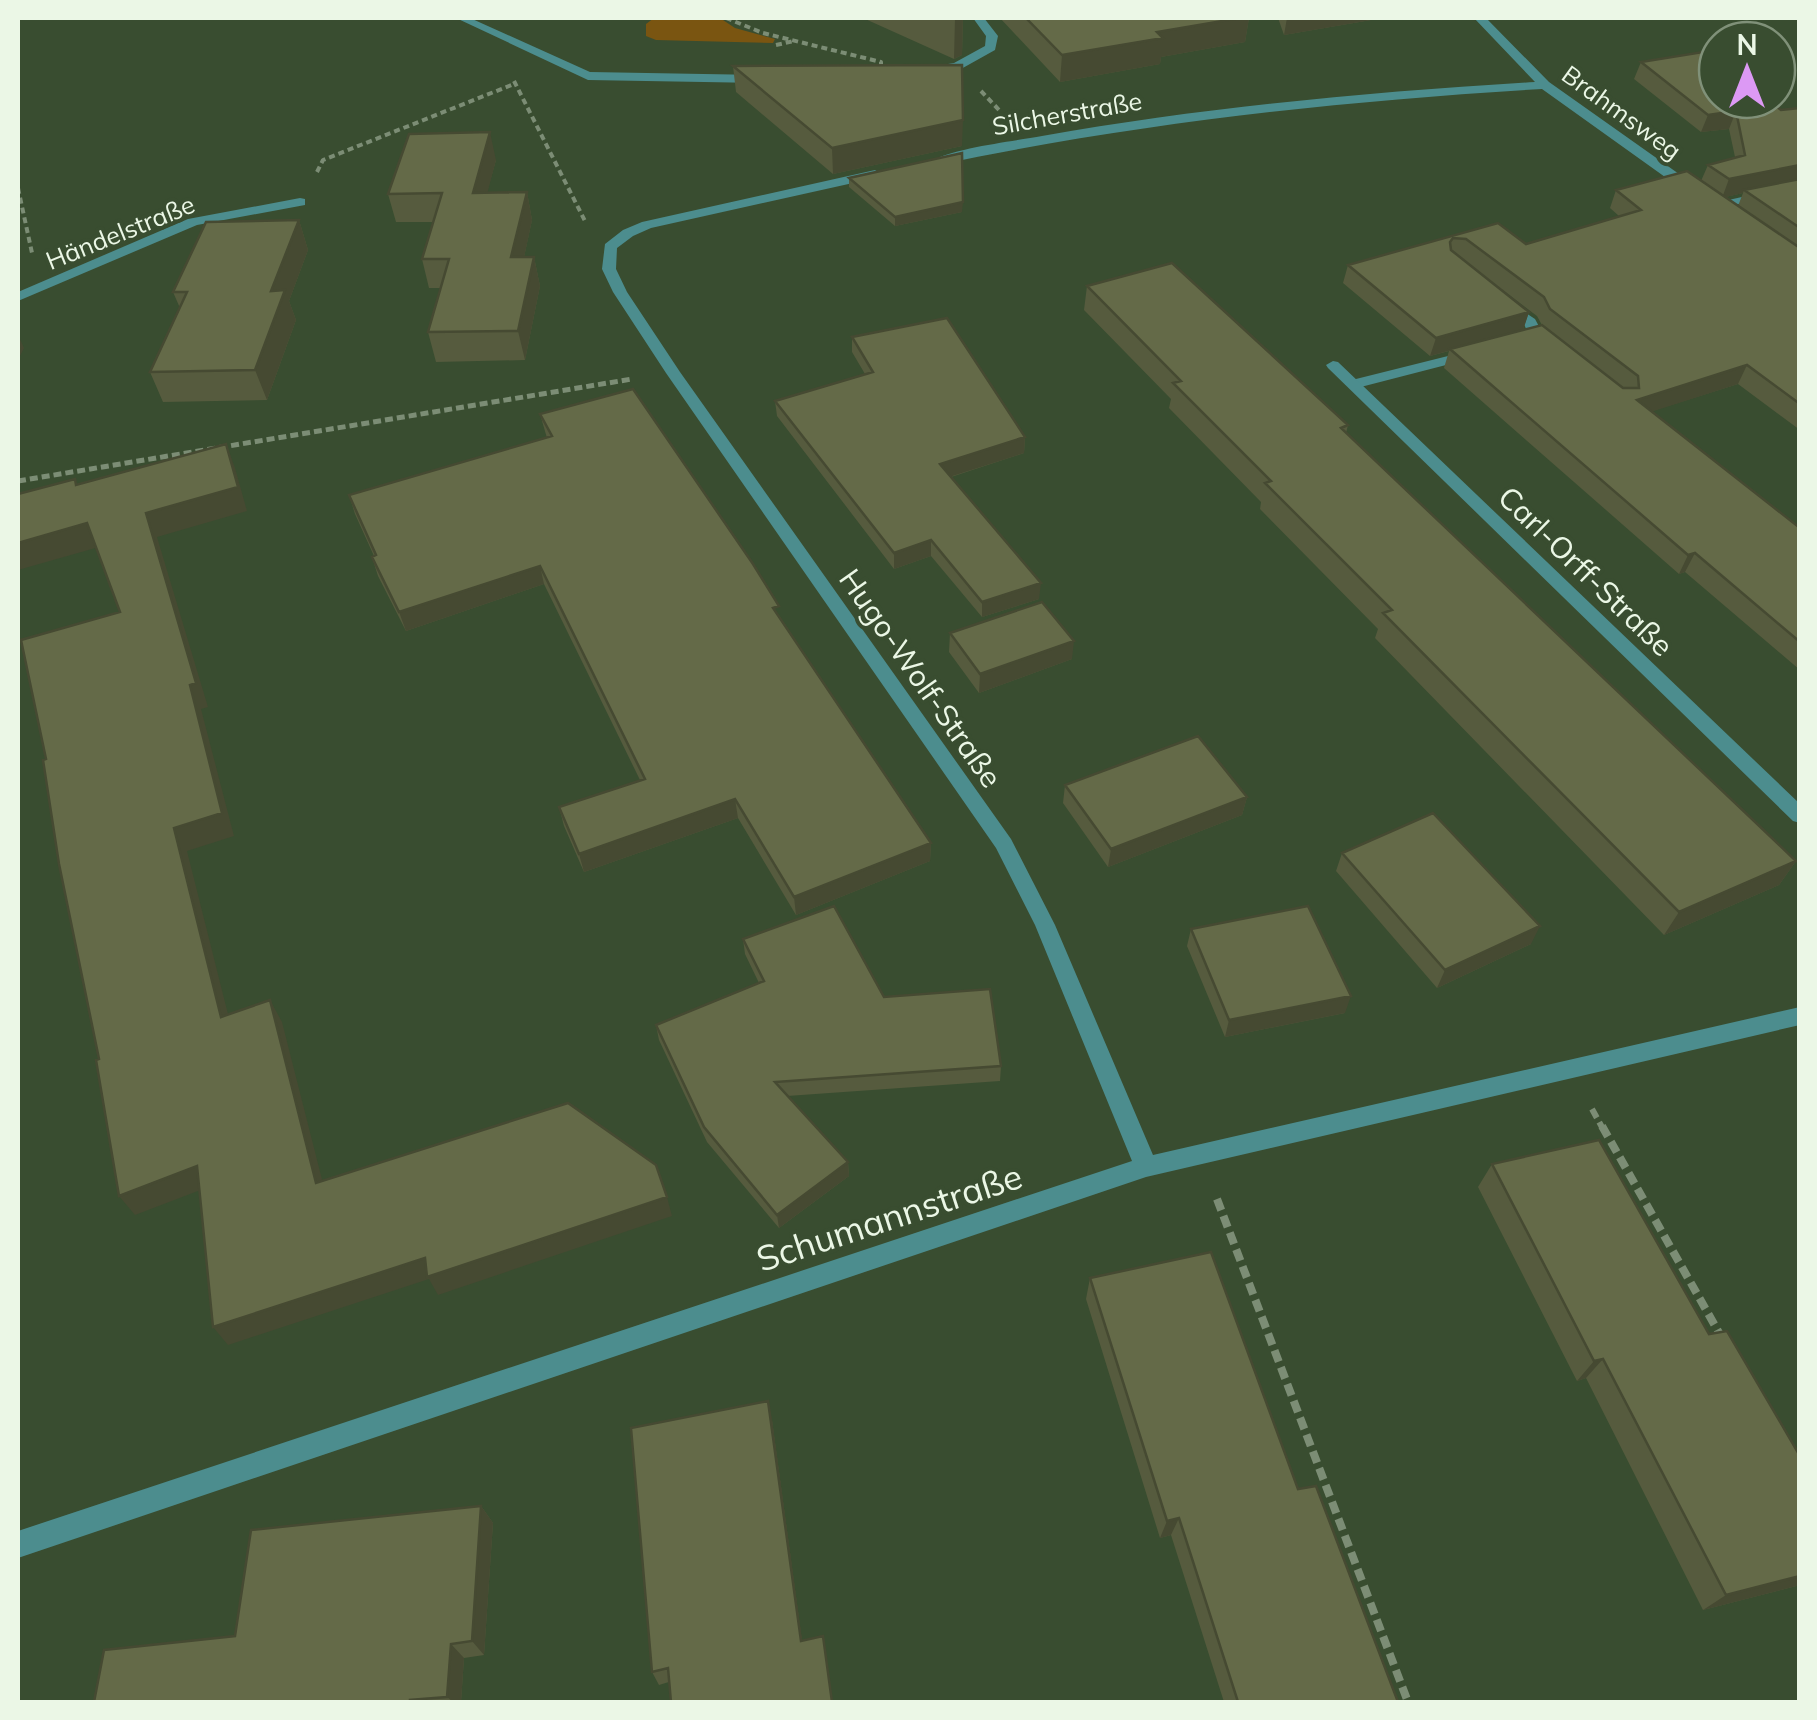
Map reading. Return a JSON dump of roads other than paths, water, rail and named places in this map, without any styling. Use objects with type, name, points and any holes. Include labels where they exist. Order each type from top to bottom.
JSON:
[{"type":"street","points":[[462,18],[588,76],[782,79]]},
{"type":"street","points":[[881,80],[957,66],[981,57],[990,48],[992,36],[979,18]]},
{"type":"street","name":"Brahmsweg","points":[[1480,18],[1545,84],[1728,215]]},
{"type":"street","name":"Silcherstraße","points":[[913,166],[1027,141],[1204,114],[1384,94],[1545,84]]},
{"type":"street","name":"Hugo-Wolf-Straße","points":[[894,170],[648,225],[628,233],[610,248],[609,269],[662,356],[1004,844],[1046,925],[1146,1168]]},
{"type":"street","points":[[1713,205],[1800,188]]},
{"type":"street","name":"Händelstraße","points":[[18,297],[193,222],[300,202]]},
{"type":"street","points":[[1484,287],[1530,322],[1534,332],[1549,344]]},
{"type":"street","points":[[1353,384],[1527,340],[1534,332]]},
{"type":"street","name":"Carl-Orff-Straße","points":[[1333,365],[1800,816]]},
{"type":"street","name":"Schumannstraße","points":[[18,1544],[1146,1168],[1800,1016]]}]
